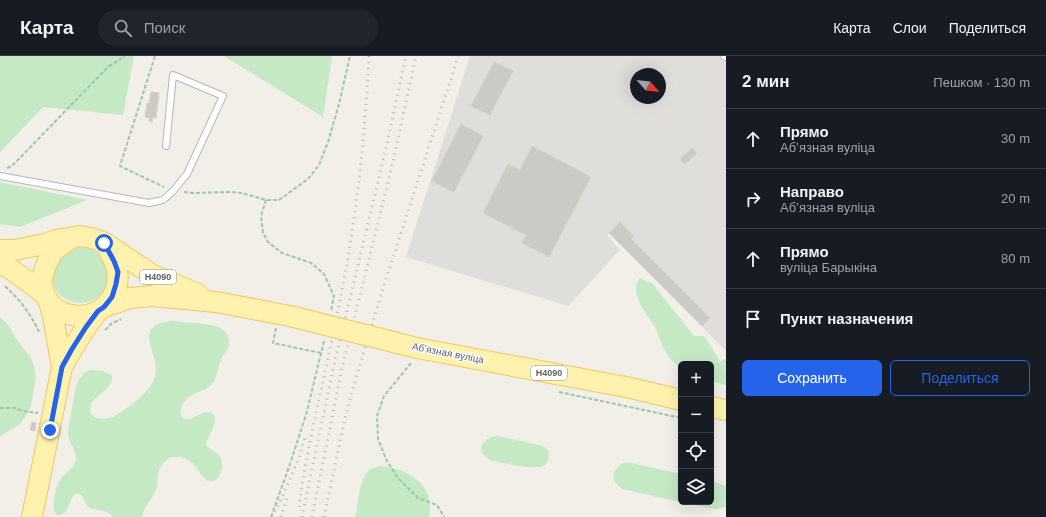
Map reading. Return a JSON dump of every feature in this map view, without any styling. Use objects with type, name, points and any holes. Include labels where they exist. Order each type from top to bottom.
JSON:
[{"type":"main road","name":"Абʼязная вуліца","points":[[0,250],[14,250],[80,236],[92,238],[104,243],[151,274],[216,302],[415,353],[631,388],[678,399]]},
{"type":"main road","points":[[62,367],[53,317],[41,280],[52,252],[73,238]]},
{"type":"main road","points":[[32,517],[62,367],[79,338],[112,297],[116,284],[118,272],[104,243]]},
{"type":"main road","name":"Абʼязная вуліца","points":[[0,264],[9,268],[30,283],[47,298],[57,310],[77,316],[88,315],[130,298],[153,296],[216,302]]},
{"type":"main road","points":[[714,408],[726,410]]},
{"type":"lane","points":[[0,176],[149,203],[163,200],[173,191],[186,174],[224,96],[173,75],[166,146]]},
{"type":"path","points":[[6,168],[12,166],[108,67],[125,56]]},
{"type":"path","points":[[155,56],[120,166],[173,191],[192,193],[242,193],[266,200],[279,200],[308,179],[319,165],[328,142],[337,111],[350,56]]},
{"type":"path","points":[[266,200],[261,216],[263,233],[268,242],[282,253],[311,262],[324,274],[334,296],[329,318]]},
{"type":"path","points":[[0,282],[16,296],[26,308],[40,334]]},
{"type":"path","points":[[101,333],[111,324],[122,318]]},
{"type":"path","points":[[283,320],[273,344],[321,353]]},
{"type":"path","points":[[271,517],[306,415],[324,339]]},
{"type":"path","points":[[415,353],[384,396],[377,416],[378,439],[386,460],[397,476],[418,498],[437,505],[444,517]]},
{"type":"path","points":[[0,408],[15,408],[34,413]]},
{"type":"shaded area","points":[[470,56],[726,56],[726,351],[609,233],[608,236],[620,250],[568,306],[406,257]]},
{"type":"green space","points":[[0,56],[134,56],[123,115],[43,107],[0,152]]},
{"type":"green space","points":[[224,56],[332,56],[323,117]]},
{"type":"green space","points":[[0,182],[87,200],[20,227],[0,224]]},
{"type":"green space","points":[[74,247],[86,247],[100,255],[108,269],[106,286],[100,295],[86,303],[74,303],[64,298],[57,291],[52,281],[52,269],[57,259],[64,252]]},
{"type":"green space","points":[[640,278],[652,283],[694,336],[704,336],[720,361],[726,359],[726,385],[714,382],[714,361],[678,361],[678,366],[670,359],[655,327],[641,306],[636,293],[636,285]]},
{"type":"green space","points":[[0,317],[7,323],[15,337],[31,358],[36,377],[31,406],[26,416],[20,424],[2,435],[0,438]]},
{"type":"green space","points":[[173,321],[218,327],[226,333],[228,338],[229,346],[222,358],[213,382],[207,388],[186,399],[180,412],[181,416],[185,419],[193,418],[206,412],[210,412],[215,417],[214,425],[206,445],[221,458],[221,474],[217,479],[208,481],[191,462],[182,457],[172,457],[161,466],[158,473],[156,489],[142,517],[113,517],[107,512],[90,508],[82,496],[78,494],[75,494],[64,513],[57,515],[53,506],[57,488],[62,477],[72,468],[76,459],[68,437],[68,427],[75,391],[79,379],[88,371],[94,370],[108,373],[112,376],[112,381],[109,386],[94,400],[91,405],[90,412],[93,416],[102,419],[108,418],[125,410],[145,393],[155,377],[156,368],[149,334],[152,328],[160,324]]},
{"type":"green space","points":[[497,436],[539,445],[546,448],[549,453],[548,461],[543,466],[534,467],[493,461],[484,455],[482,447],[486,440]]},
{"type":"green space","points":[[623,463],[631,463],[678,473],[678,501],[622,489],[615,483],[614,479],[614,473]]},
{"type":"green space","points":[[380,466],[400,470],[418,480],[424,487],[428,496],[430,506],[429,517],[355,517],[360,488],[364,478],[367,472]]},
{"type":"green space","points":[[714,482],[726,486],[726,507],[717,509],[694,505],[714,505]]},
{"type":"building","points":[[494,62],[513,71],[490,115],[471,106]]},
{"type":"building","points":[[151,92],[159,93],[156,118],[153,117],[152,122],[149,121],[149,118],[145,117],[147,103],[149,104]]},
{"type":"building","points":[[461,124],[483,136],[454,192],[432,181]]},
{"type":"building","points":[[532,146],[591,177],[549,257],[522,243],[526,235],[483,213],[508,164],[520,170]]},
{"type":"building","points":[[692,148],[697,153],[685,164],[680,159]]},
{"type":"building","points":[[620,222],[634,236],[631,239],[710,318],[702,326],[609,233]]},
{"type":"building","points":[[32,422],[36,423],[35,431],[30,430]]},
{"type":"railway","points":[[299,507],[307,456],[345,274],[355,212],[365,118],[369,56]]},
{"type":"railway","points":[[302,517],[334,365],[383,161],[406,56]]},
{"type":"railway","points":[[312,517],[342,368],[393,162],[416,56]]},
{"type":"railway","points":[[324,517],[352,391],[386,279],[458,56]]},
{"type":"railway","points":[[272,517],[291,476],[306,434]]},
{"type":"railway","points":[[281,517],[288,494]]},
{"type":"route","points":[[50,430],[62,367],[86,327],[98,311],[104,307],[112,297],[116,284],[118,272],[111,254],[104,243]]}]
